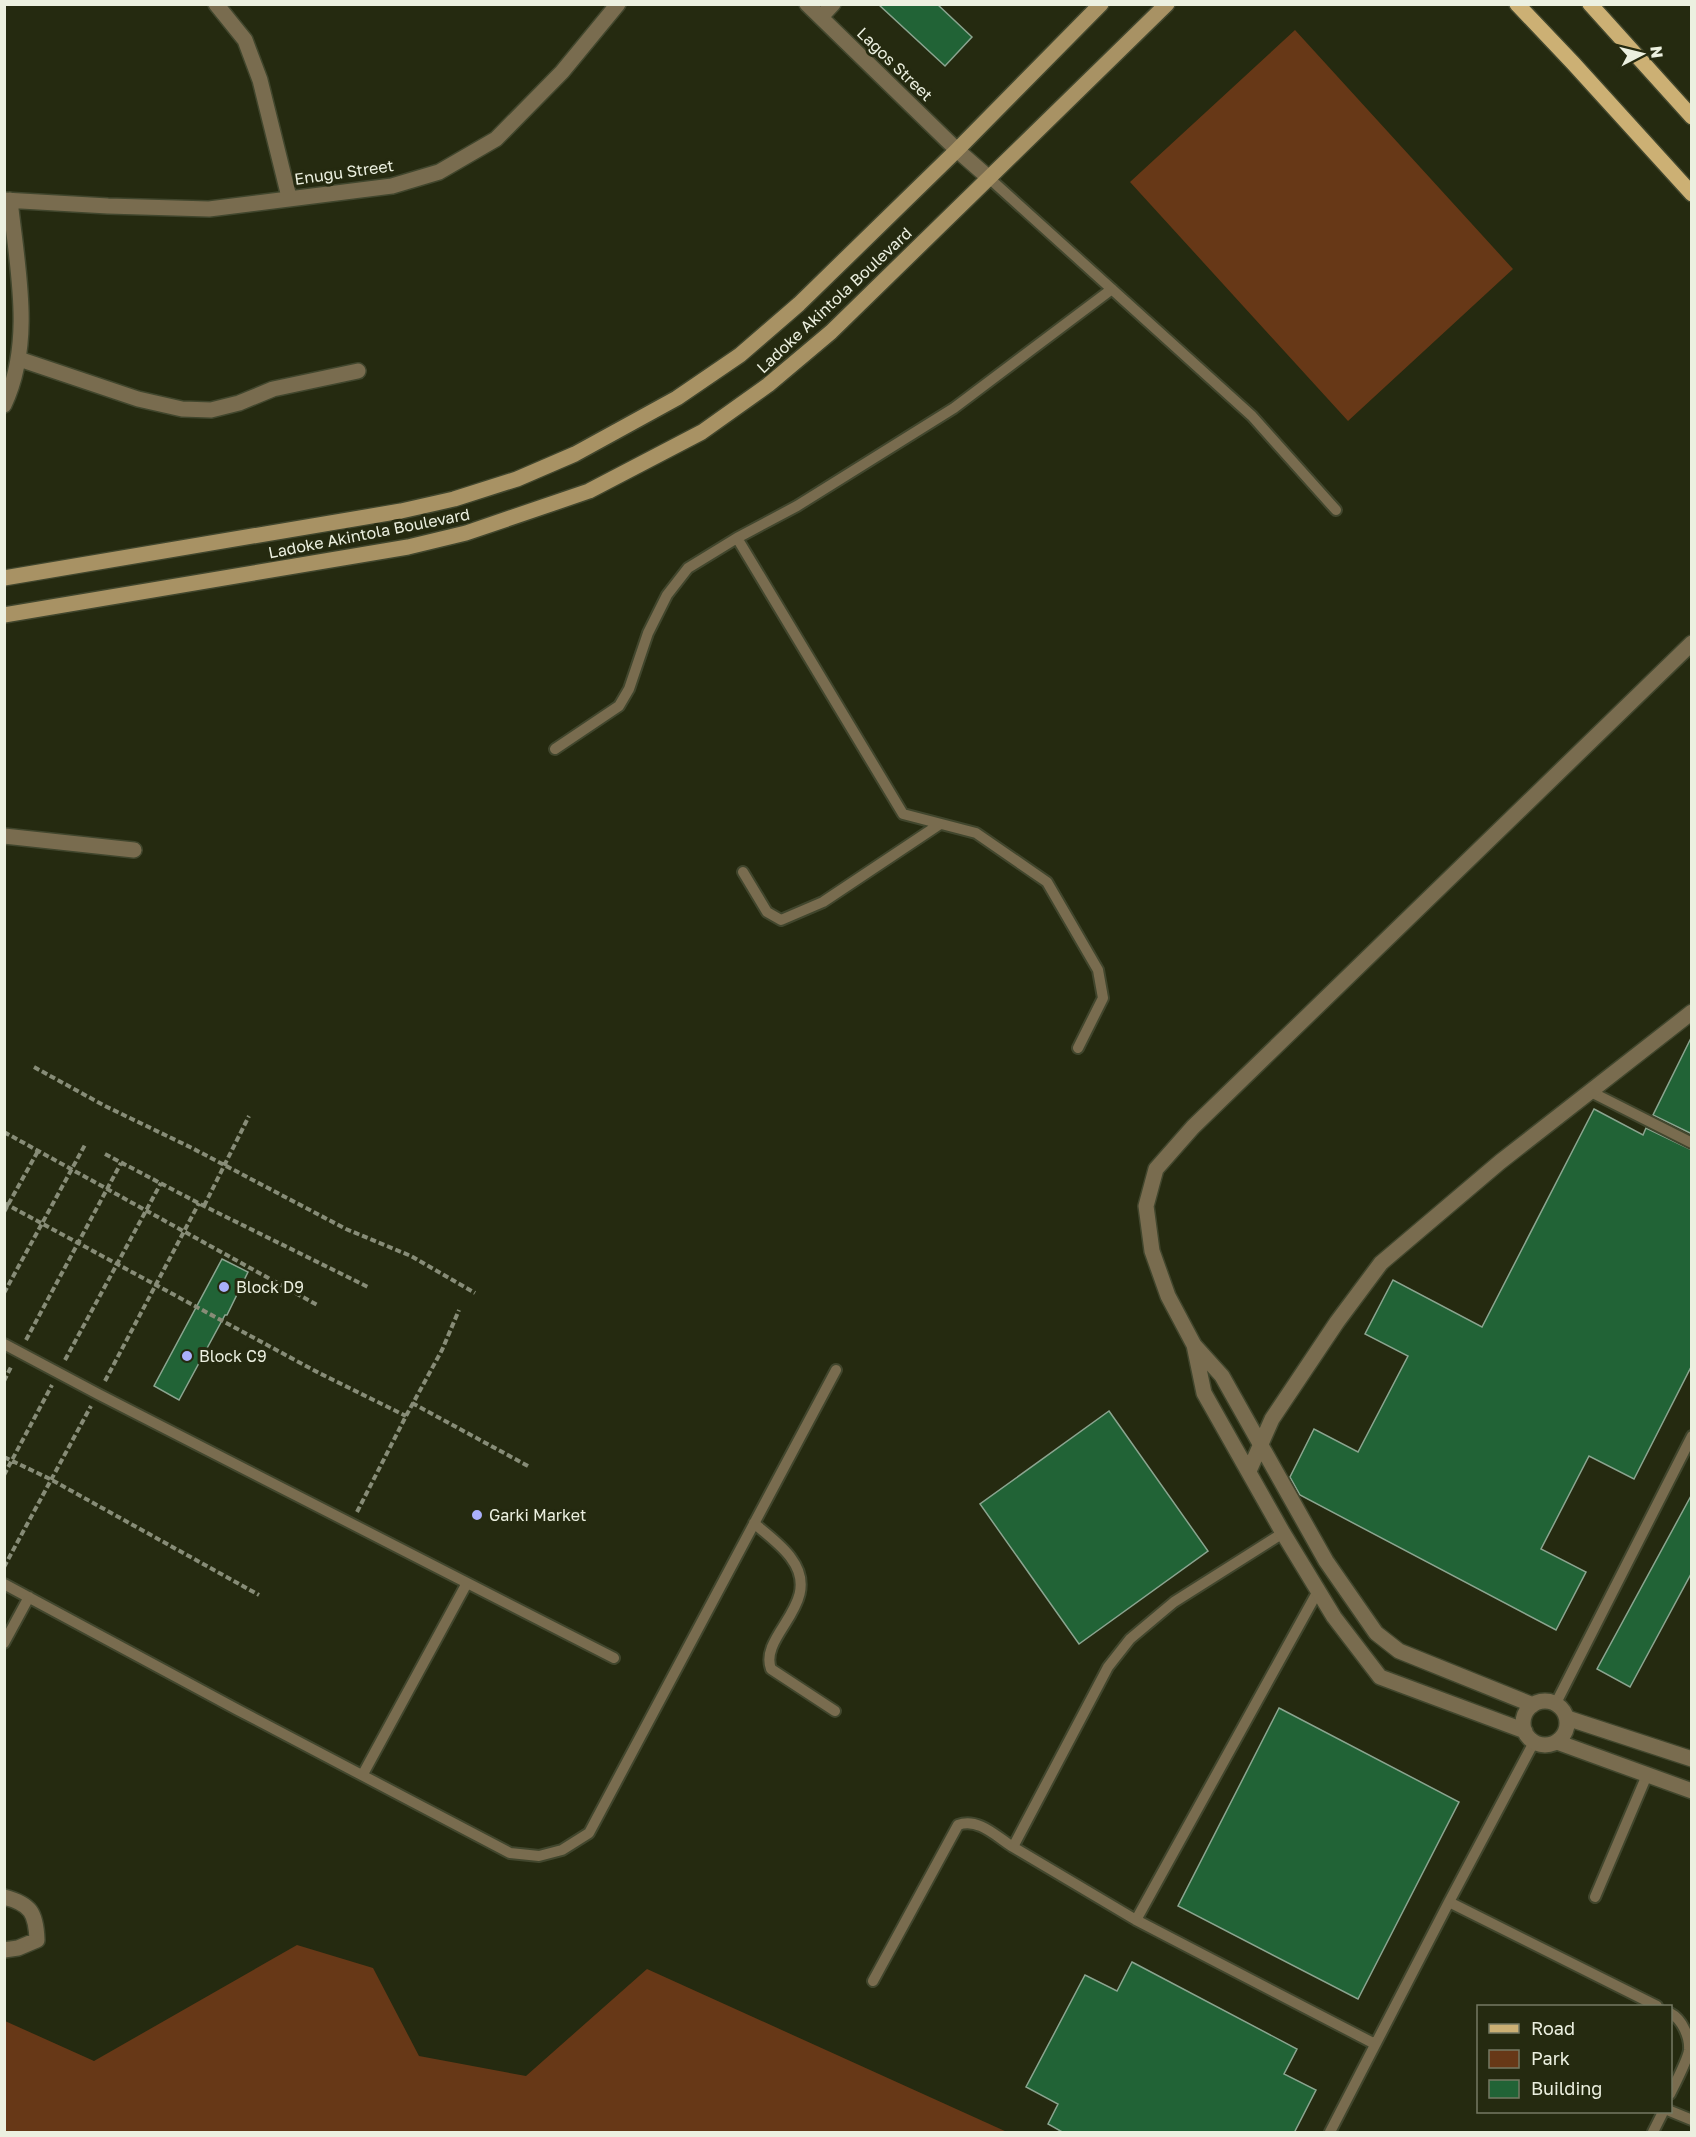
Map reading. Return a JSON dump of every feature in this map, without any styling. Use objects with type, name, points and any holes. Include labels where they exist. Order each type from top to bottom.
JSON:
[{"type":"main road","points":[[1517,4],[1692,194]]},
{"type":"main road","points":[[1590,4],[1692,117]]},
{"type":"street","points":[[216,4],[245,40],[260,80],[289,197]]},
{"type":"street","name":"Enugu Street","points":[[7,200],[209,209],[289,197],[392,186],[439,172],[496,139],[562,72],[618,4]]},
{"type":"street","name":"Lagos Street","points":[[807,4],[957,150],[989,178]]},
{"type":"street","points":[[821,17],[833,4]]},
{"type":"street","name":"Ladoke Akintola Boulevard","points":[[4,578],[454,500],[517,479],[575,454],[677,398],[740,354],[799,304],[957,150],[1101,4]]},
{"type":"street","name":"Ladoke Akintola Boulevard","points":[[4,615],[408,547],[466,533],[589,491],[702,432],[768,385],[831,332],[1167,4]]},
{"type":"street","points":[[4,405],[19,359],[21,302],[7,200]]},
{"type":"street","points":[[19,359],[127,396],[182,409],[211,410],[239,403],[273,389],[358,371]]},
{"type":"street","points":[[1533,1705],[1399,1651],[1376,1633],[1326,1562],[1222,1376],[1194,1345],[1168,1296],[1152,1251],[1146,1206],[1156,1168],[1193,1126],[1692,643]]},
{"type":"street","points":[[4,836],[134,850]]},
{"type":"street","points":[[1249,1471],[1272,1419],[1337,1322],[1381,1263],[1500,1162],[1692,1012]]},
{"type":"street","points":[[1194,1345],[1204,1393],[1318,1591],[1358,1650],[1380,1677],[1530,1737],[1550,1745],[1564,1735],[1567,1727],[1567,1718],[1563,1709],[1556,1703],[1548,1701],[1533,1705],[1524,1716],[1530,1737]]},
{"type":"street","points":[[1567,1718],[1692,1759]]},
{"type":"street","points":[[1557,1742],[1692,1791]]},
{"type":"street","points":[[4,1897],[27,1905],[36,1921],[37,1940],[18,1948],[4,1950]]},
{"type":"lane","points":[[989,178],[1252,416],[1336,510]]},
{"type":"lane","points":[[555,749],[619,706],[629,689],[648,633],[668,595],[688,568],[736,538],[797,506],[954,408],[1112,289]]},
{"type":"lane","points":[[736,538],[903,814],[976,833],[1047,882],[1098,970],[1102,989],[1103,998],[1078,1048]]},
{"type":"lane","points":[[743,872],[767,912],[781,920],[823,902],[940,824]]},
{"type":"lane","points":[[1589,1091],[1692,1143]]},
{"type":"lane","points":[[4,1344],[614,1658]]},
{"type":"lane","points":[[4,1584],[238,1710],[510,1852],[539,1856],[562,1850],[589,1833],[836,1370]]},
{"type":"lane","points":[[1556,1703],[1692,1436]]},
{"type":"lane","points":[[754,1523],[792,1558],[798,1572],[800,1592],[793,1614],[772,1646],[768,1659],[771,1669],[835,1711]]},
{"type":"lane","points":[[1013,1847],[1108,1667],[1130,1639],[1174,1602],[1283,1533]]},
{"type":"lane","points":[[363,1774],[467,1583]]},
{"type":"lane","points":[[1136,1920],[1318,1591]]},
{"type":"lane","points":[[4,1643],[29,1597]]},
{"type":"lane","points":[[1330,2133],[1449,1902],[1530,1737]]},
{"type":"lane","points":[[1595,1896],[1647,1774]]},
{"type":"lane","points":[[873,1981],[958,1824],[967,1821],[975,1823],[1136,1920],[1375,2044]]},
{"type":"lane","points":[[1449,1902],[1653,2005]]},
{"type":"lane","points":[[1672,2014],[1686,2031],[1689,2050],[1672,2092]]},
{"type":"lane","points":[[1672,2111],[1692,2120]]},
{"type":"lane","points":[[1653,2133],[1663,2113]]},
{"type":"path","points":[[34,1067],[105,1106],[225,1165],[346,1229],[411,1256],[475,1293]]},
{"type":"path","points":[[204,1206],[249,1116]]},
{"type":"path","points":[[4,1132],[319,1306]]},
{"type":"path","points":[[4,1293],[86,1143]]},
{"type":"path","points":[[4,1212],[6,1204],[38,1151]]},
{"type":"path","points":[[105,1154],[368,1287]]},
{"type":"path","points":[[4,1381],[121,1163]]},
{"type":"path","points":[[4,1475],[161,1183]]},
{"type":"path","points":[[184,1232],[199,1203]]},
{"type":"path","points":[[6,1204],[319,1372],[406,1416]]},
{"type":"path","points":[[352,1523],[412,1403],[442,1350],[459,1310]]},
{"type":"path","points":[[412,1403],[528,1466]]},
{"type":"path","points":[[4,1457],[50,1479],[259,1595]]},
{"type":"green space","points":[[1295,30],[1513,269],[1348,421],[1130,182]]},
{"type":"green space","points":[[297,1945],[373,1968],[419,2056],[526,2076],[647,1969],[1007,2132],[5,2132],[5,2021],[94,2061]]},
{"type":"building","points":[[878,4],[937,4],[972,37],[945,66]]},
{"type":"building","points":[[1692,1036],[1692,1134],[1653,1115]]},
{"type":"building","points":[[1594,1109],[1643,1135],[1646,1128],[1692,1150],[1692,1365],[1634,1479],[1589,1456],[1541,1549],[1586,1572],[1556,1630],[1300,1495],[1290,1477],[1314,1429],[1358,1452],[1408,1356],[1365,1334],[1393,1280],[1482,1327]]},
{"type":"building","points":[[222,1259],[248,1272],[227,1315],[179,1400],[154,1386]]},
{"type":"building","points":[[1109,1411],[1208,1551],[1079,1644],[980,1504]]},
{"type":"building","points":[[1692,1494],[1692,1572],[1630,1687],[1597,1669]]},
{"type":"building","points":[[1279,1708],[1459,1802],[1358,1999],[1178,1906]]},
{"type":"building","points":[[1132,1962],[1297,2049],[1284,2074],[1316,2090],[1294,2133],[1064,2133],[1048,2124],[1058,2104],[1026,2087],[1085,1975],[1117,1991]]},
{"type":"place","name":"Block D9","points":[[224,1287]]},
{"type":"place","name":"Block C9","points":[[187,1356]]},
{"type":"place","name":"Garki Market","points":[[477,1515]]}]
